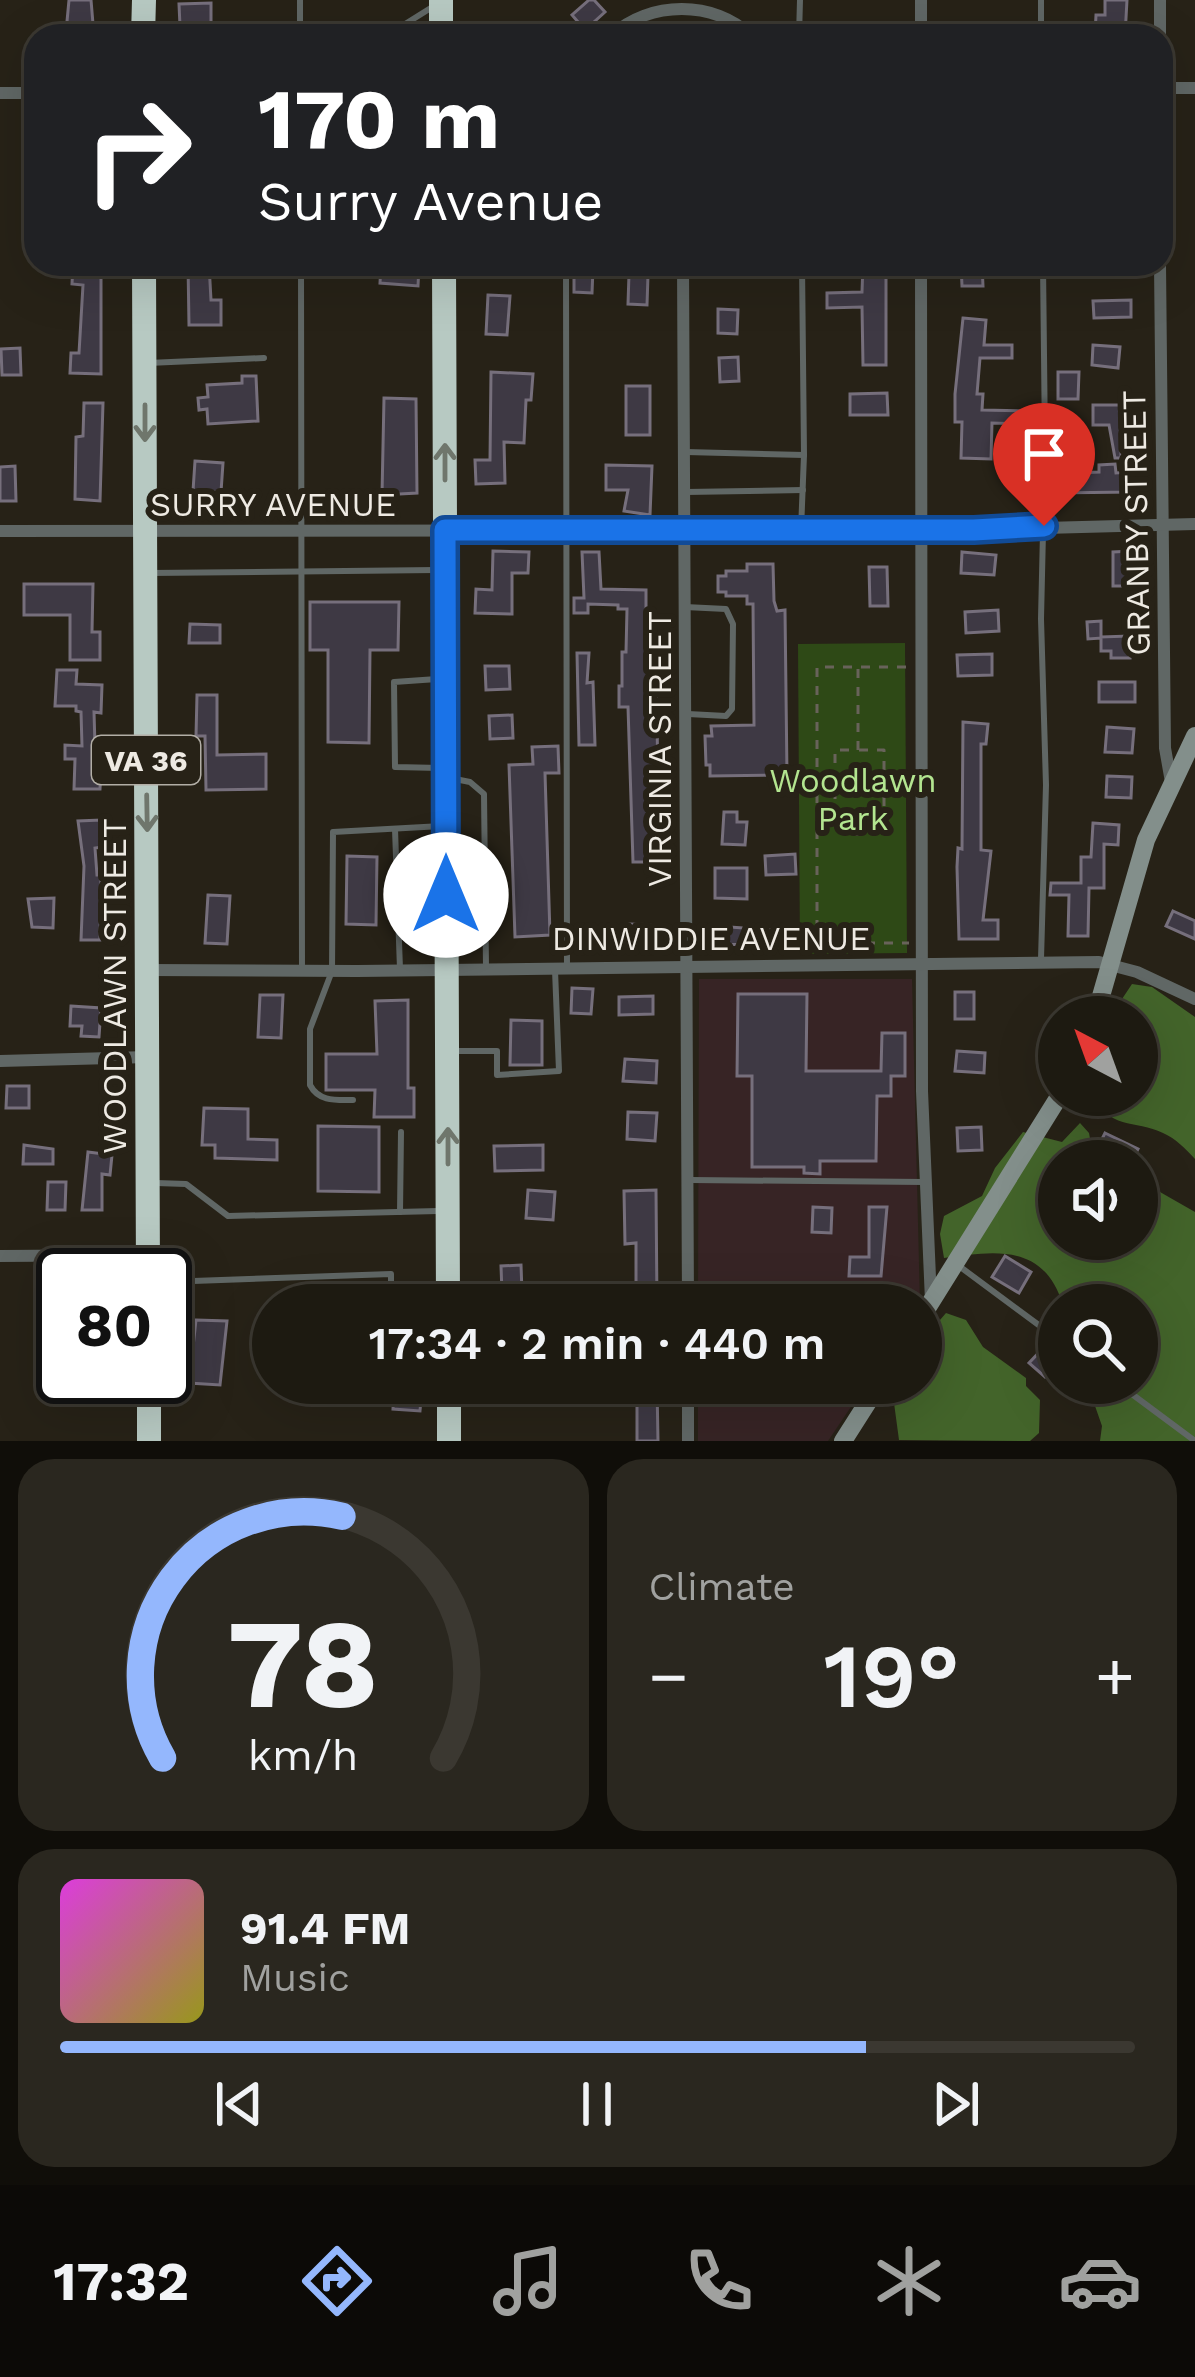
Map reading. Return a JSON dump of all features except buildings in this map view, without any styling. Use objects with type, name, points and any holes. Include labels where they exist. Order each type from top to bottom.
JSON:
[{"type":"highway","name":"WOODLAWN STREET","points":[[144,276],[148,1248]]},
{"type":"highway","points":[[444,276],[448,1284]]},
{"type":"highway","points":[[149,1404],[149,1441]]},
{"type":"highway","points":[[448,1404],[449,1441]]},
{"type":"street","points":[[625,24],[642,10],[681,0],[718,8],[737,24]]},
{"type":"street","name":"VIRGINIA STREET","points":[[683,276],[688,1284]]},
{"type":"street","points":[[921,276],[926,1284]]},
{"type":"street","name":"GRANBY STREET","points":[[1160,276],[1165,748],[1171,782]]},
{"type":"street","name":"SURRY AVENUE","points":[[0,531],[923,530],[1195,524]]},
{"type":"street","points":[[1102,996],[1146,840],[1195,736]]},
{"type":"street","name":"DINWIDDIE AVENUE","points":[[147,970],[1112,964],[1195,999]]},
{"type":"street","points":[[0,1061],[148,1057]]},
{"type":"street","points":[[942,1285],[1047,1116]]},
{"type":"street","points":[[0,1256],[36,1258]]},
{"type":"street","points":[[688,1404],[688,1441]]},
{"type":"street","points":[[852,1438],[869,1404]]},
{"type":"lane","points":[[405,24],[441,1]]},
{"type":"lane","points":[[301,276],[302,971]]},
{"type":"lane","points":[[448,1051],[497,1051],[497,1075],[559,1071],[566,276]]},
{"type":"lane","points":[[801,530],[802,276]]},
{"type":"lane","points":[[1041,963],[1046,785],[1041,633],[1043,276]]},
{"type":"lane","points":[[145,364],[264,358]]},
{"type":"lane","points":[[686,452],[804,455]]},
{"type":"lane","points":[[686,492],[803,490]]},
{"type":"lane","points":[[146,573],[445,570]]},
{"type":"lane","points":[[685,607],[726,609],[733,624],[729,713],[685,714]]},
{"type":"lane","points":[[446,679],[394,682],[394,767],[446,772],[484,794],[486,967]]},
{"type":"lane","points":[[353,1100],[326,1100],[310,1085],[310,1029],[332,971],[333,832],[395,829],[446,836],[486,851]]},
{"type":"lane","points":[[395,829],[400,969]]},
{"type":"lane","points":[[400,1132],[400,1212]]},
{"type":"lane","points":[[687,1180],[926,1181]]},
{"type":"lane","points":[[148,1183],[186,1184],[228,1216],[448,1211]]},
{"type":"lane","points":[[956,1264],[1038,1325]]},
{"type":"lane","points":[[192,1281],[391,1274],[392,1284]]},
{"type":"lane","points":[[1145,1404],[1195,1441]]},
{"type":"path","points":[[923,667],[817,667],[817,943],[923,943]]},
{"type":"path","points":[[858,667],[858,750]]},
{"type":"path","points":[[835,750],[884,750],[884,782],[884,818],[835,819],[835,750]]},
{"type":"path","points":[[884,782],[923,782]]},
{"type":"path","points":[[857,819],[857,836]]},
{"type":"shaded area","points":[[699,979],[912,979],[919,1284],[698,1284]]},
{"type":"shaded area","points":[[698,1404],[853,1404],[828,1441],[698,1441]]},
{"type":"green space","name":"Woodlawn Park","points":[[905,643],[907,953],[800,954],[798,644]]},
{"type":"green space","points":[[1132,984],[1152,987],[1195,1017],[1195,1159],[1167,1135],[1110,1116],[1158,1116],[1158,996],[1124,996]]},
{"type":"green space","points":[[1080,1123],[1090,1140],[1064,1140]]},
{"type":"green space","points":[[1023,1132],[1054,1140],[1038,1140],[1038,1260],[1158,1260],[1158,1191],[1195,1212],[1195,1441],[1100,1441],[1102,1426],[1094,1404],[1158,1404],[1158,1284],[1054,1284],[1030,1261],[1015,1256],[944,1258],[940,1234],[944,1216],[982,1196],[995,1168]]},
{"type":"green space","points":[[946,1313],[966,1320],[983,1347],[1026,1378],[1026,1386],[1040,1404],[1039,1433],[1030,1441],[899,1440],[894,1404],[942,1404],[942,1318]]},
{"type":"route","points":[[446,895],[445,530],[1044,526]]}]
